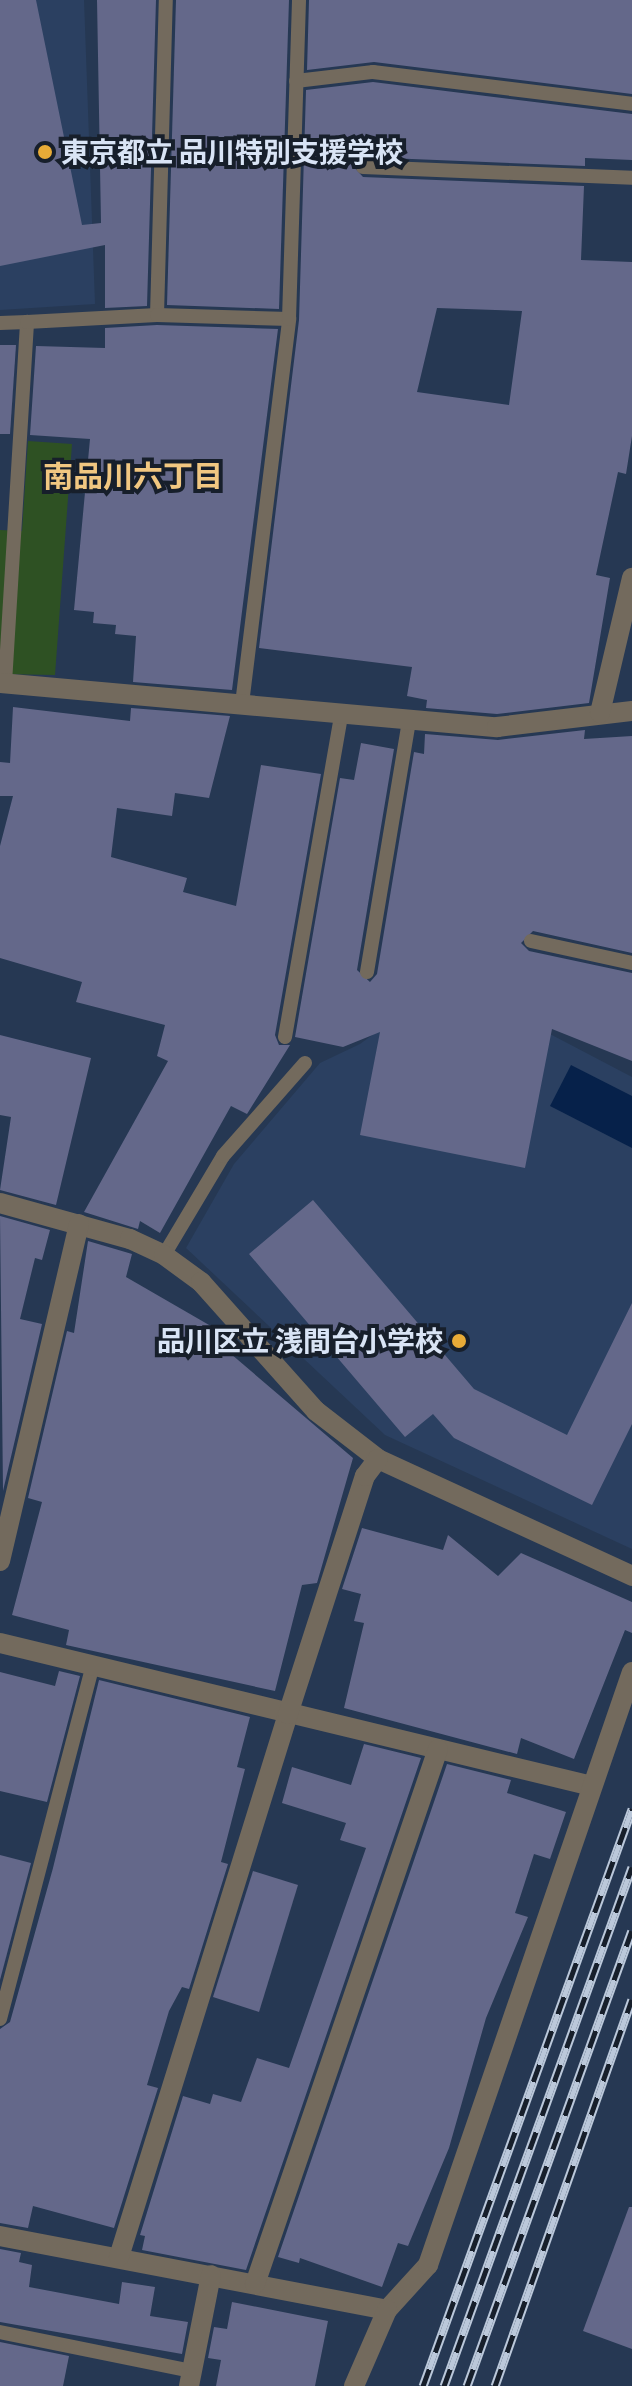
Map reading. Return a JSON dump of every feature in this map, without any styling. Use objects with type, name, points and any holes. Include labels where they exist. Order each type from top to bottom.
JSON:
[{"type":"street","points":[[600,713],[632,578]]},
{"type":"street","points":[[3,683],[497,727],[632,711]]},
{"type":"street","points":[[0,1203],[79,1224],[164,1255],[201,1282],[316,1411],[378,1459],[632,1576]]},
{"type":"street","points":[[0,1561],[79,1224]]},
{"type":"street","points":[[119,2257],[365,1476],[378,1459]]},
{"type":"street","points":[[0,1643],[592,1786]]},
{"type":"street","points":[[354,2386],[387,2310],[428,2265],[632,1672]]},
{"type":"street","points":[[255,2284],[438,1749]]},
{"type":"street","points":[[0,2236],[387,2310]]},
{"type":"street","points":[[190,2379],[211,2275]]},
{"type":"lane","points":[[157,315],[166,0]]},
{"type":"lane","points":[[242,704],[289,319],[299,0]]},
{"type":"lane","points":[[296,81],[373,72],[632,104]]},
{"type":"lane","points":[[363,167],[632,178]]},
{"type":"lane","points":[[0,323],[157,315],[289,319]]},
{"type":"lane","points":[[3,683],[27,322]]},
{"type":"lane","points":[[285,1037],[341,715]]},
{"type":"lane","points":[[367,972],[409,721]]},
{"type":"lane","points":[[531,941],[632,963]]},
{"type":"lane","points":[[164,1255],[223,1156],[305,1063]]},
{"type":"lane","points":[[0,2019],[93,1665]]},
{"type":"lane","points":[[0,2332],[190,2379]]},
{"type":"shaded area","name":"東京都立 品川特別支援学校","points":[[0,0],[84,0],[95,304],[0,310]]},
{"type":"shaded area","name":"品川区立 浅間台小学校","points":[[447,980],[632,1077],[632,1549],[385,1435],[186,1248],[234,1164],[320,1063],[360,1044]]},
{"type":"shaded area","points":[[571,1065],[632,1096],[632,1148],[550,1106]]},
{"type":"green space","points":[[28,441],[72,444],[55,675],[0,674],[0,530],[22,531]]},
{"type":"building","points":[[0,0],[36,0],[82,225],[101,223],[97,0],[156,0],[147,306],[105,308],[105,245],[0,266]]},
{"type":"building","points":[[176,0],[289,0],[279,309],[167,305]]},
{"type":"building","points":[[309,0],[632,0],[632,94],[374,62],[307,70]]},
{"type":"building","points":[[373,82],[632,114],[632,160],[585,158],[585,166],[363,157],[353,166],[363,177],[584,186],[581,260],[632,262],[632,436],[626,474],[618,472],[596,575],[610,578],[589,703],[497,714],[426,708],[427,700],[407,696],[412,667],[259,648],[299,320],[306,90]],"holes":[[[437,308],[522,311],[509,405],[417,392]]]},
{"type":"building","points":[[157,325],[278,329],[232,690],[133,682],[136,636],[115,634],[116,625],[93,623],[94,612],[74,610],[90,439],[30,435],[36,346],[105,348],[105,328]]},
{"type":"building","points":[[0,345],[16,345],[10,434],[0,434]]},
{"type":"building","points":[[13,707],[130,721],[131,708],[230,716],[209,798],[175,793],[172,816],[117,808],[111,857],[187,878],[183,892],[236,906],[261,765],[321,774],[275,1035],[279,1045],[290,1045],[247,1114],[231,1106],[160,1233],[140,1221],[138,1229],[84,1212],[168,1061],[157,1056],[165,1025],[76,1002],[82,982],[0,958],[0,846],[13,796],[0,796],[0,762],[10,763]]},
{"type":"building","points":[[585,730],[584,739],[632,736],[632,953],[533,931],[521,943],[529,951],[632,973],[632,1061],[552,1029],[525,1168],[360,1135],[380,1032],[343,1047],[295,1037],[340,778],[354,780],[361,743],[394,749],[357,970],[370,982],[377,974],[414,752],[424,754],[425,734],[498,740]]},
{"type":"building","points":[[0,1035],[91,1058],[56,1205],[0,1190],[11,1117],[0,1115]]},
{"type":"building","points":[[313,1200],[474,1389],[567,1435],[632,1303],[632,1424],[592,1505],[454,1438],[433,1414],[405,1437],[249,1254]]},
{"type":"building","points":[[0,1216],[50,1230],[42,1260],[35,1258],[20,1319],[42,1324],[3,1491]]},
{"type":"building","points":[[88,1241],[132,1254],[126,1277],[216,1329],[211,1337],[353,1458],[317,1583],[302,1585],[275,1691],[66,1645],[69,1630],[12,1615],[42,1502],[28,1498],[67,1331],[74,1333]]},
{"type":"building","points":[[362,1528],[443,1550],[448,1535],[498,1576],[521,1553],[632,1602],[632,1633],[625,1630],[574,1759],[521,1738],[517,1754],[344,1708],[364,1623],[354,1621],[361,1594],[342,1589]]},
{"type":"building","points":[[59,1671],[80,1676],[47,1802],[0,1791],[0,1672],[55,1686]]},
{"type":"building","points":[[99,1680],[250,1717],[237,1767],[245,1769],[221,1862],[228,1864],[189,1989],[182,1987],[169,2011],[147,2085],[158,2088],[114,2228],[33,2206],[28,2228],[0,2223],[0,2029],[10,2022],[53,1868]]},
{"type":"building","points":[[364,1744],[421,1758],[246,2270],[142,2250],[145,2236],[140,2235],[183,2096],[210,2104],[213,2094],[241,2102],[257,2058],[289,2068],[366,1848],[340,1840],[346,1823],[282,1803],[292,1767],[351,1785]]},
{"type":"building","points":[[447,1764],[511,1780],[507,1793],[566,1812],[550,1859],[534,1854],[515,1913],[528,1917],[486,2018],[449,2148],[408,2246],[398,2243],[382,2287],[300,2258],[299,2263],[278,2257]]},
{"type":"building","points":[[0,1855],[31,1863],[0,1980]]},
{"type":"building","points":[[253,1871],[298,1885],[259,2012],[213,1997]]},
{"type":"building","points":[[629,2207],[632,2207],[632,2349],[583,2331]]},
{"type":"building","points":[[0,2249],[21,2253],[19,2262],[32,2265],[29,2287],[119,2304],[122,2282],[155,2287],[150,2316],[188,2322],[182,2354],[0,2322]]},
{"type":"building","points":[[232,2302],[328,2321],[315,2386],[216,2386],[221,2360],[208,2358],[214,2327],[227,2329]]},
{"type":"building","points":[[0,2342],[69,2356],[63,2386],[0,2386]]},
{"type":"railway","points":[[423,2386],[632,1809]]},
{"type":"railway","points":[[444,2386],[632,1867]]},
{"type":"railway","points":[[467,2386],[632,1931]]},
{"type":"railway","points":[[495,2386],[632,2000]]},
{"type":"place","name":"東京都立 品川特別支援学校","points":[[45,152]]},
{"type":"place","name":"品川区立 浅間台小学校","points":[[459,1341]]},
{"type":"district","name":"南品川六丁目","points":[[133,477]]}]
